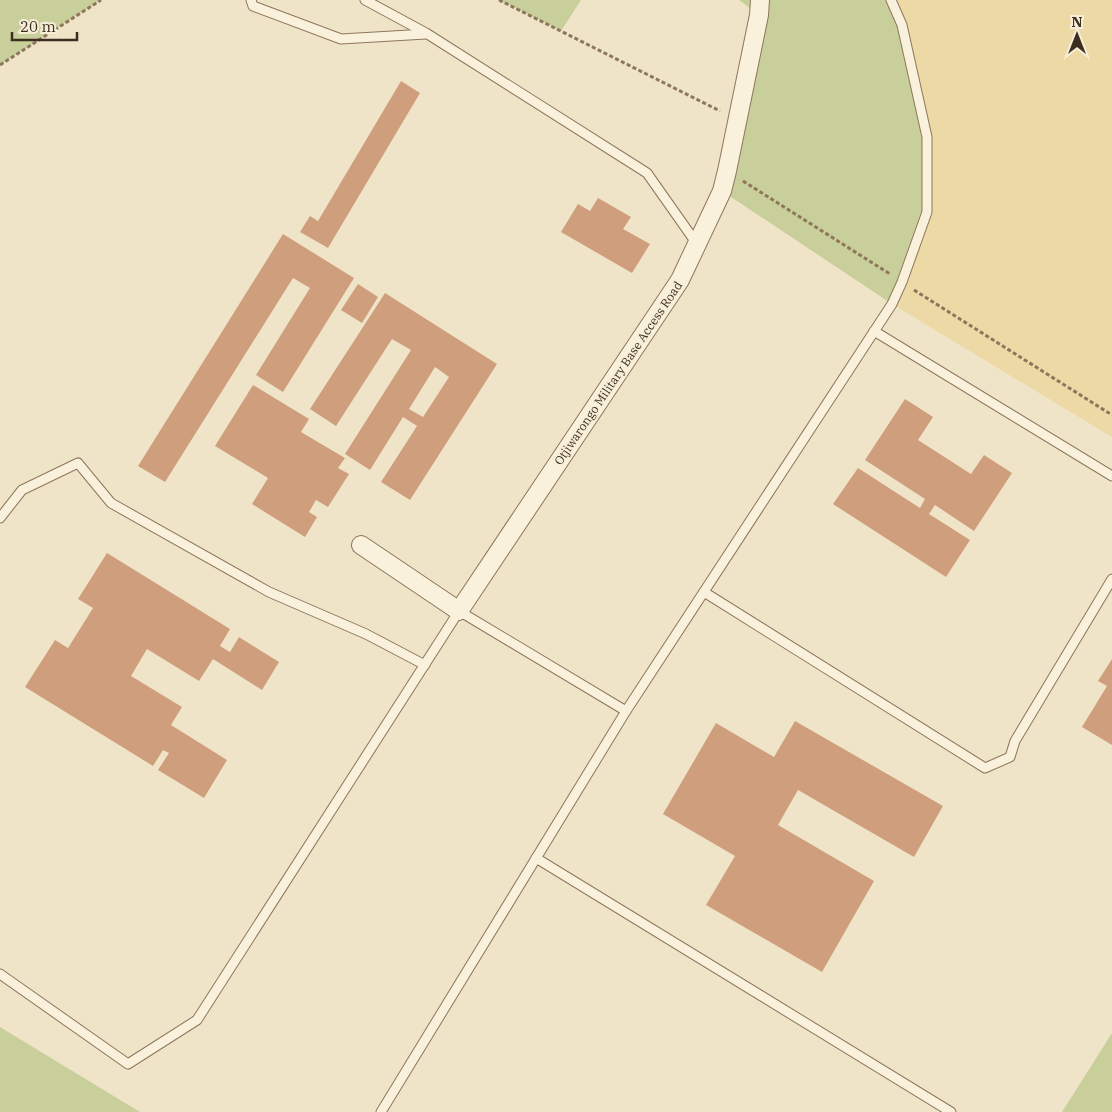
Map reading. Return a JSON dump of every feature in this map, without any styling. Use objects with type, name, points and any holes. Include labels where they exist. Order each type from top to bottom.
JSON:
[{"type":"street","name":"Otjiwarongo Military Base Access Road","points":[[460,611],[680,280],[722,191],[739,121],[760,0]]},
{"type":"street","points":[[361,545],[460,611]]},
{"type":"lane","points":[[251,0],[253,6],[341,39],[426,34]]},
{"type":"lane","points":[[366,0],[426,34],[647,173],[697,244]]},
{"type":"lane","points":[[381,1112],[626,711],[892,304],[902,282],[927,212],[927,137],[902,25],[891,0]]},
{"type":"lane","points":[[874,331],[1112,476]]},
{"type":"lane","points":[[0,518],[22,490],[78,463],[111,503],[269,592],[366,634],[425,665]]},
{"type":"lane","points":[[704,592],[985,768],[1010,757],[1015,742],[1112,579]]},
{"type":"lane","points":[[0,974],[128,1064],[197,1020],[460,611],[626,711]]},
{"type":"lane","points":[[536,858],[951,1112]]},
{"type":"path","points":[[0,65],[101,0]]},
{"type":"path","points":[[499,0],[739,121]]},
{"type":"path","points":[[727,172],[1112,415]]},
{"type":"green space","points":[[0,0],[101,0],[0,65]]},
{"type":"green space","points":[[499,0],[581,0],[561,31]]},
{"type":"green space","points":[[739,0],[891,0],[927,137],[927,212],[892,304],[722,191],[759,15]]},
{"type":"green space","points":[[0,1027],[140,1112],[0,1112]]},
{"type":"green space","points":[[1112,1033],[1112,1112],[1062,1112]]},
{"type":"sand","points":[[891,0],[1112,0],[1112,437],[892,304],[927,212],[927,137]]},
{"type":"building","points":[[401,81],[420,93],[328,248],[300,232],[310,216],[318,221]]},
{"type":"building","points":[[598,198],[631,217],[623,229],[650,244],[632,273],[561,232],[578,204],[590,211]]},
{"type":"building","points":[[283,234],[354,278],[283,392],[256,375],[310,288],[293,278],[165,482],[138,466]]},
{"type":"building","points":[[358,284],[378,297],[362,323],[341,310]]},
{"type":"building","points":[[385,293],[497,364],[410,500],[381,482],[417,426],[403,417],[370,470],[345,454],[411,350],[392,339],[336,426],[310,409]],"holes":[[[435,367],[449,377],[423,417],[409,409]]]},
{"type":"building","points":[[253,385],[309,419],[301,432],[345,458],[338,468],[349,474],[328,507],[316,500],[309,512],[317,517],[305,537],[252,504],[268,478],[215,446]]},
{"type":"building","points":[[905,399],[933,417],[918,440],[971,474],[984,455],[1012,473],[974,531],[935,505],[929,514],[970,540],[946,577],[833,504],[858,468],[920,508],[925,499],[865,460]]},
{"type":"building","points":[[107,553],[230,629],[220,646],[230,652],[239,637],[279,662],[262,690],[213,659],[199,681],[147,649],[131,676],[182,707],[171,725],[227,760],[204,798],[158,770],[169,753],[163,750],[153,766],[25,687],[55,640],[68,648],[93,608],[78,599]]},
{"type":"building","points":[[1112,659],[1112,745],[1082,727],[1107,686],[1098,681]]},
{"type":"building","points":[[795,721],[943,806],[914,857],[798,790],[778,825],[874,881],[822,972],[706,905],[735,856],[663,814],[716,723],[774,757]]}]
